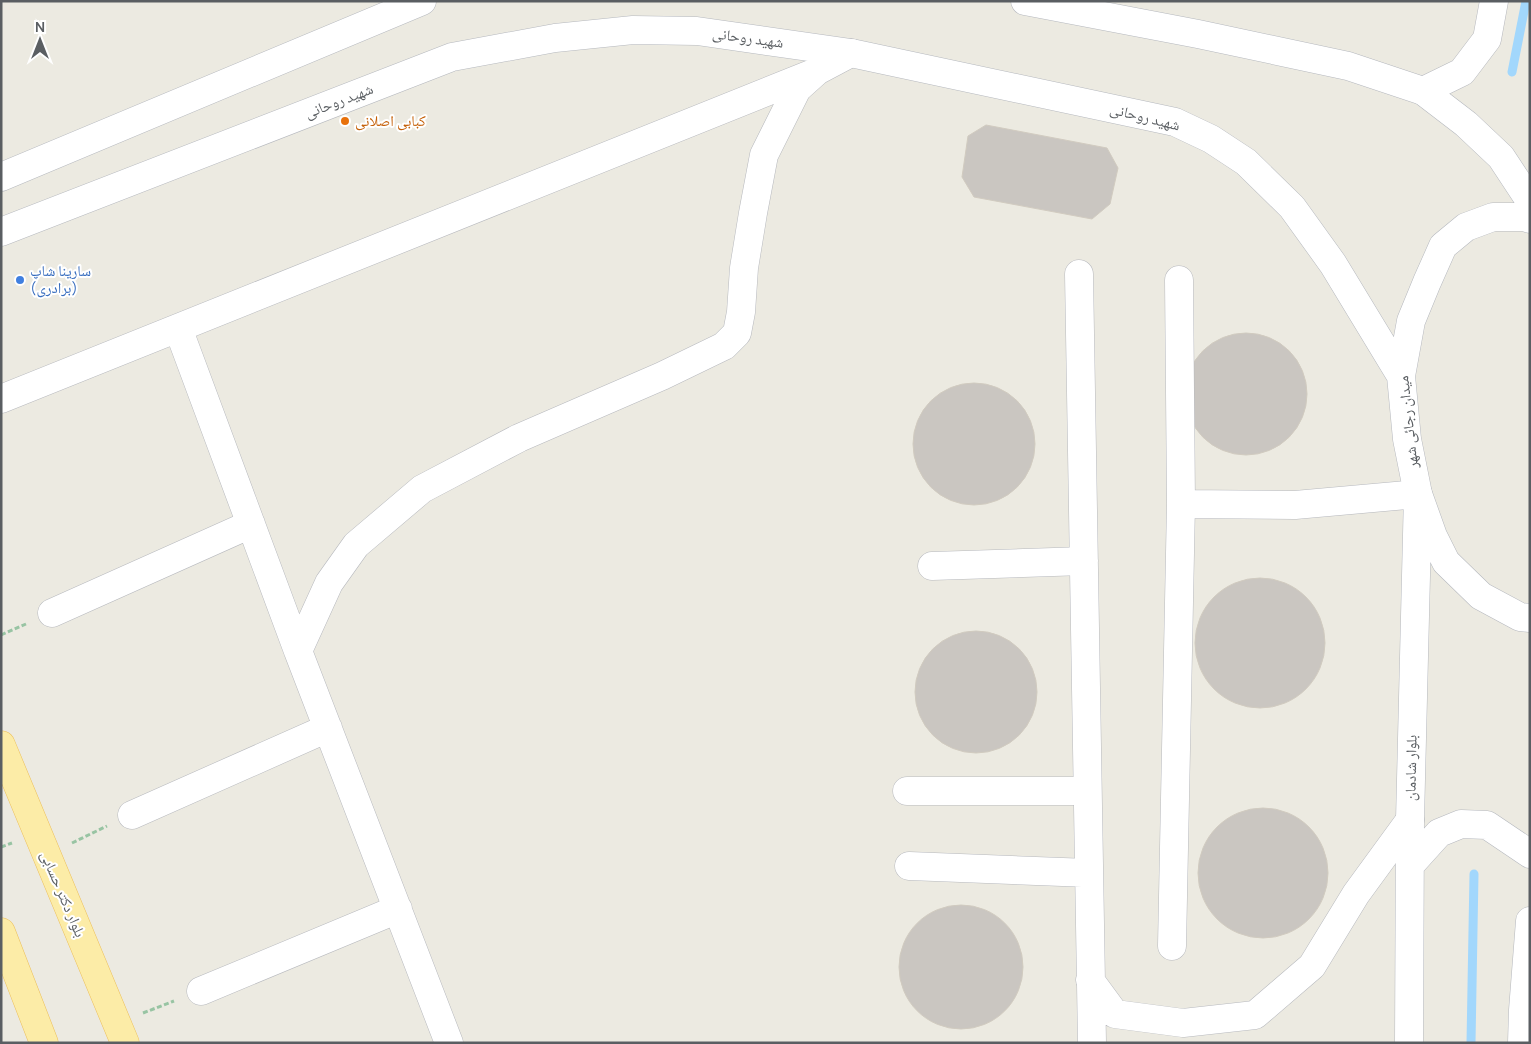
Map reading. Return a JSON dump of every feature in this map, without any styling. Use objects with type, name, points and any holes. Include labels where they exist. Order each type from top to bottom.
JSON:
[{"type":"main road","name":"بلوار دکتر حسابی","points":[[1,744],[121,1033]]},
{"type":"main road","points":[[1,932],[44,1043]]},
{"type":"street","points":[[1,177],[422,1]]},
{"type":"street","points":[[1024,1],[1198,34],[1348,66],[1423,91],[1466,124],[1501,157],[1530,201]]},
{"type":"street","points":[[1423,91],[1462,72],[1487,39],[1494,1]]},
{"type":"street","name":"شهید روحانی","points":[[1,232],[452,57],[554,38],[633,30],[697,31],[851,53],[1175,122],[1211,139],[1246,162],[1292,207],[1334,264],[1401,376]]},
{"type":"street","points":[[1,399],[817,71],[851,53]]},
{"type":"street","points":[[298,652],[329,583],[356,545],[422,489],[519,438],[662,376],[724,346],[737,333],[746,258],[764,155],[797,89],[817,71]]},
{"type":"street","name":"میدان رجائی شهر","points":[[1530,219],[1524,217],[1493,217],[1466,227],[1443,246],[1411,321],[1401,376],[1407,439],[1418,494],[1433,536],[1446,562],[1481,596],[1520,617],[1530,618]]},
{"type":"street","points":[[1079,274],[1092,1043]]},
{"type":"street","points":[[1172,946],[1181,504],[1180,280]]},
{"type":"street","points":[[178,328],[298,652],[449,1043]]},
{"type":"street","points":[[1181,504],[1295,505],[1418,494]]},
{"type":"street","name":"بلوار شادمان","points":[[1409,1043],[1410,820],[1418,494]]},
{"type":"street","points":[[52,614],[251,524]]},
{"type":"street","points":[[932,566],[1084,561]]},
{"type":"street","points":[[132,815],[328,728]]},
{"type":"street","points":[[907,791],[1088,791]]},
{"type":"street","points":[[1090,980],[1114,1014],[1183,1023],[1255,1015],[1312,966],[1356,894],[1410,820]]},
{"type":"street","points":[[1411,864],[1439,833],[1461,824],[1487,825],[1530,854]]},
{"type":"street","points":[[909,866],[1089,873]]},
{"type":"street","points":[[201,990],[398,909]]},
{"type":"street","points":[[1522,1043],[1530,921]]},
{"type":"path","points":[[47,855],[132,815]]},
{"type":"path","points":[[121,1033],[201,990]]},
{"type":"building","points":[[986,125],[1107,148],[1118,168],[1110,204],[1092,219],[974,197],[962,177],[968,136]]},
{"type":"building","points":[[1246,333],[1269,337],[1289,351],[1303,371],[1307,394],[1303,417],[1289,437],[1269,451],[1246,455],[1223,451],[1203,437],[1189,417],[1185,394],[1189,371],[1203,351],[1223,337]]},
{"type":"building","points":[[974,383],[997,387],[1017,401],[1031,421],[1035,444],[1031,467],[1017,487],[997,501],[974,505],[951,501],[931,487],[917,467],[913,444],[917,421],[931,401],[951,387]]},
{"type":"building","points":[[1260,578],[1273,579],[1285,583],[1306,597],[1320,618],[1324,630],[1324,656],[1320,668],[1306,689],[1285,703],[1273,707],[1260,708],[1247,707],[1235,703],[1214,689],[1200,668],[1196,656],[1195,643],[1196,630],[1200,618],[1214,597],[1235,583],[1247,579]]},
{"type":"building","points":[[976,631],[988,632],[999,636],[1019,649],[1032,669],[1036,680],[1036,704],[1032,715],[1019,735],[999,748],[988,752],[976,753],[964,752],[953,748],[933,735],[920,715],[916,704],[915,692],[916,680],[920,669],[933,649],[953,636],[964,632]]},
{"type":"building","points":[[1263,808],[1276,809],[1288,813],[1309,827],[1323,848],[1327,860],[1327,886],[1323,898],[1309,919],[1288,933],[1276,937],[1263,938],[1250,937],[1238,933],[1217,919],[1203,898],[1199,886],[1198,873],[1199,860],[1203,848],[1217,827],[1238,813],[1250,809]]},
{"type":"building","points":[[961,905],[985,910],[1005,923],[1018,943],[1023,967],[1018,991],[1005,1011],[985,1024],[961,1029],[937,1024],[917,1011],[904,991],[899,967],[904,943],[917,923],[937,910]]},
{"type":"waterway","points":[[1512,72],[1526,1]]},
{"type":"waterway","points":[[1471,1043],[1474,874]]},
{"type":"place","name":"کبابی اصلانی","points":[[345,121]]},
{"type":"place","name":"سارینا شاپ (برادری)","points":[[20,280]]}]
